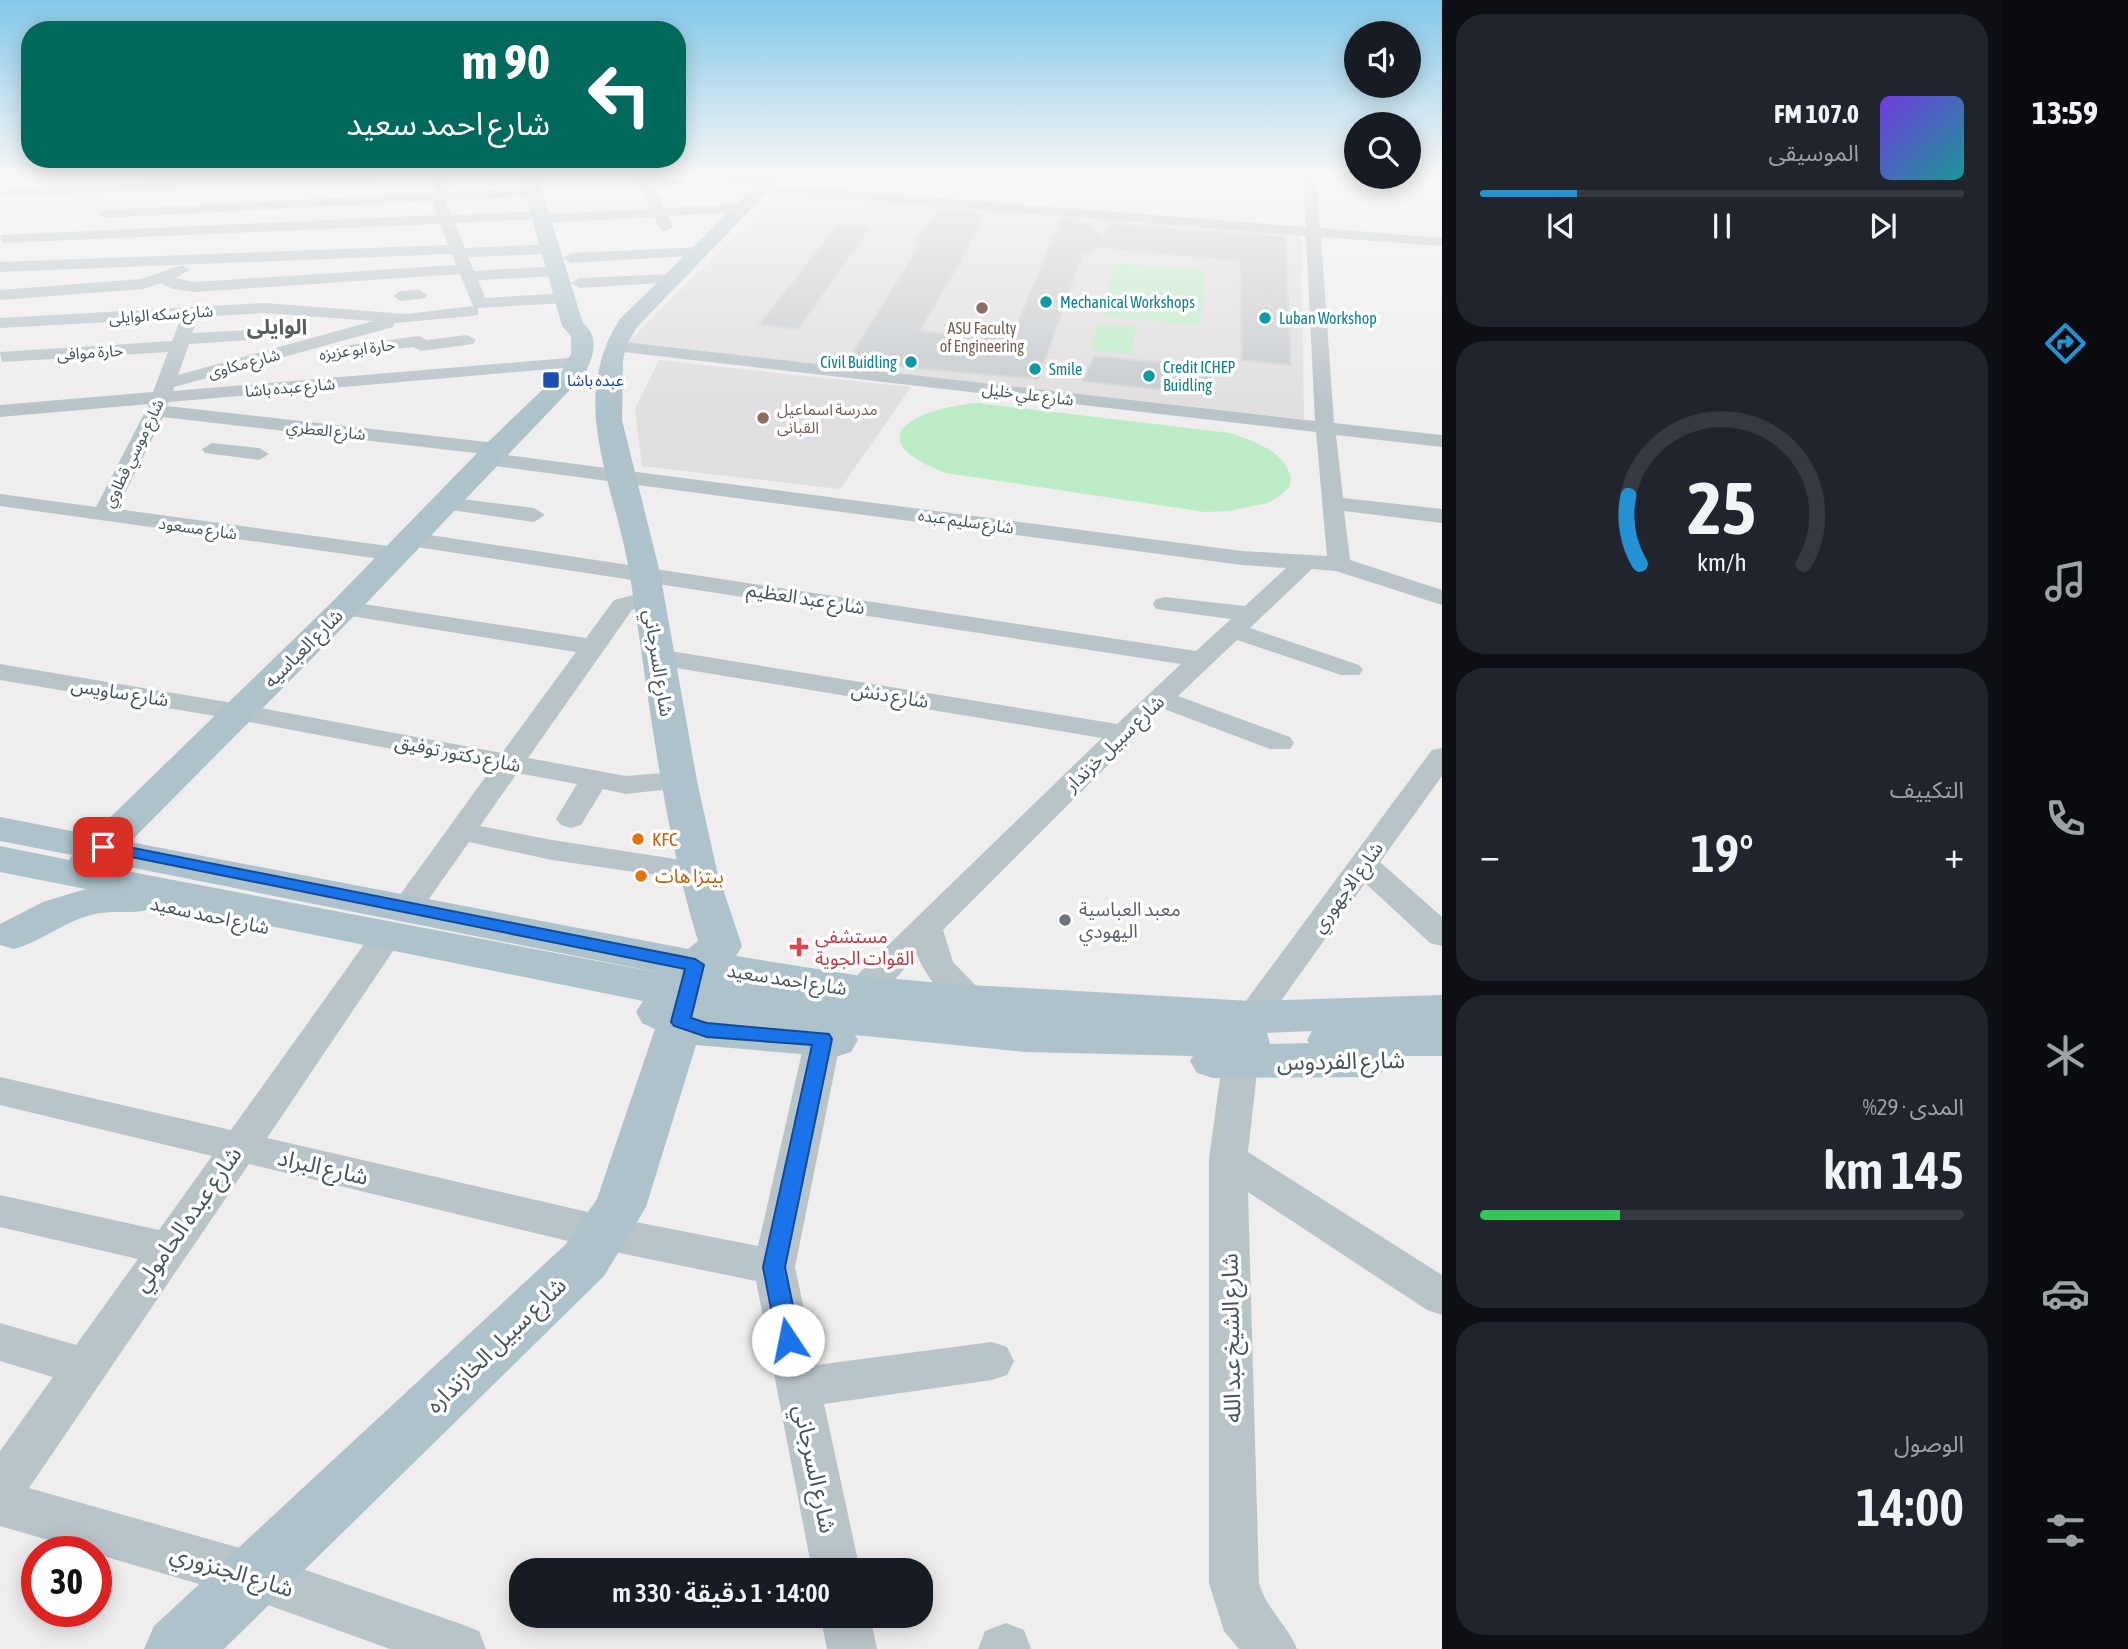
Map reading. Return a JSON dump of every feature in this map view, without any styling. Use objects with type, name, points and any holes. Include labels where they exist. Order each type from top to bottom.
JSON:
[{"type":"main road","points":[[554,252],[579,283],[594,352]]},
{"type":"main road","points":[[560,252],[564,265],[565,298],[573,326],[594,352]]},
{"type":"main road","name":"شارع العباسيه","points":[[18,930],[344,608],[594,352],[628,324],[699,252]]},
{"type":"main road","name":"شارع السرجاني","points":[[594,352],[647,585],[678,781],[697,871],[721,946],[695,965]]},
{"type":"main road","name":"شارع احمد سعيد","points":[[0,829],[408,906],[695,965],[861,991],[975,1002],[1251,1017]]},
{"type":"main road","points":[[0,849],[677,982],[847,1009],[935,1020],[1115,1032],[1442,1031]]},
{"type":"main road","points":[[0,859],[672,991],[846,1018],[1025,1035],[1117,1040],[1442,1039]]},
{"type":"main road","points":[[0,876],[18,930]]},
{"type":"main road","name":"شارع احمد سعيد","points":[[18,930],[66,909],[122,896],[630,1002],[707,1030],[823,1039],[911,1040],[1240,1063]]},
{"type":"main road","name":"شارع سبيل الخازنداره","points":[[177,1649],[585,1260],[620,1207],[680,1022],[695,965]]},
{"type":"main road","points":[[1251,1017],[1442,1011]]},
{"type":"main road","name":"شارع الفردوس","points":[[1240,1063],[1442,1059]]},
{"type":"street","points":[[0,312],[17,309],[20,294],[47,252]]},
{"type":"street","points":[[62,295],[80,252]]},
{"type":"street","points":[[5,346],[62,295],[123,252]]},
{"type":"street","points":[[177,252],[191,268],[218,286]]},
{"type":"street","points":[[62,295],[126,262],[152,261],[154,267],[191,268],[220,252]]},
{"type":"street","points":[[245,252],[359,270],[404,288]]},
{"type":"street","points":[[245,252],[359,270],[390,265],[389,252]]},
{"type":"street","points":[[163,278],[183,287],[218,286],[262,252]]},
{"type":"street","points":[[292,261],[307,252]]},
{"type":"street","points":[[334,252],[334,265]]},
{"type":"street","points":[[358,252],[359,270]]},
{"type":"street","points":[[421,252],[462,262],[564,265],[654,254],[699,252]]},
{"type":"street","points":[[458,252],[481,303],[565,298]]},
{"type":"street","points":[[182,326],[221,297],[404,288],[462,262],[532,252]]},
{"type":"street","points":[[1315,252],[1325,428],[1339,564]]},
{"type":"street","points":[[0,295],[113,296],[191,268],[259,254]]},
{"type":"street","points":[[111,333],[113,296],[126,262]]},
{"type":"street","points":[[0,267],[33,271],[62,295],[113,296]]},
{"type":"street","points":[[579,283],[635,274],[672,279]]},
{"type":"street","points":[[145,283],[153,288],[171,291],[182,326]]},
{"type":"street","points":[[404,288],[405,319],[438,374]]},
{"type":"street","name":"شارع سكه الوايلى","points":[[62,295],[74,332],[113,296],[182,326],[261,326],[311,304],[361,307],[405,319]]},
{"type":"street","points":[[339,299],[341,305],[361,307]]},
{"type":"street","points":[[405,319],[469,333]]},
{"type":"street","name":"شارع مكاوى","points":[[160,398],[216,364],[288,355],[405,319]]},
{"type":"street","points":[[143,337],[182,326],[225,320]]},
{"type":"street","points":[[182,326],[261,326],[307,331]]},
{"type":"street","name":"حارة موافى","points":[[5,346],[182,326]]},
{"type":"street","name":"شارع موسي قطاوي","points":[[103,515],[160,398],[182,326]]},
{"type":"street","points":[[261,326],[273,349],[288,355]]},
{"type":"street","points":[[5,346],[74,332]]},
{"type":"street","points":[[421,344],[469,333]]},
{"type":"street","points":[[421,344],[469,333]]},
{"type":"street","name":"حارة ابو عزيزه","points":[[288,355],[421,344]]},
{"type":"street","points":[[5,346],[80,365]]},
{"type":"street","name":"شارع علي خليل","points":[[594,352],[1442,441]]},
{"type":"street","name":"شارع عبده باشا","points":[[0,411],[80,396],[160,398],[438,374],[594,352]]},
{"type":"street","name":"شارع العطري","points":[[160,398],[257,422],[492,454]]},
{"type":"street","points":[[237,451],[257,422]]},
{"type":"street","points":[[212,449],[259,454]]},
{"type":"street","name":"شارع سليم عبده","points":[[492,454],[623,476],[1242,558],[1339,564],[1442,597]]},
{"type":"street","name":"شارع مسعود","points":[[0,500],[103,515],[402,546]]},
{"type":"street","points":[[444,503],[534,515]]},
{"type":"street","points":[[1331,503],[1442,516]]},
{"type":"street","name":"شارع عبد العظيم","points":[[402,546],[647,585],[1202,660]]},
{"type":"street","name":"شارع سبيل خزندار","points":[[861,991],[1123,733],[1305,563]]},
{"type":"street","points":[[408,906],[623,605],[647,585]]},
{"type":"street","points":[[1165,604],[1242,622],[1350,670]]},
{"type":"street","points":[[344,608],[594,645]]},
{"type":"street","name":"شارع دنش","points":[[657,657],[1123,733]]},
{"type":"street","name":"شارع ساويس","points":[[0,673],[239,712]]},
{"type":"street","points":[[1160,698],[1280,744]]},
{"type":"street","name":"شارع دكتور توفيق","points":[[239,712],[595,779],[639,785],[678,781]]},
{"type":"street","name":"شارع الاجهوري","points":[[1251,1017],[1442,756]]},
{"type":"street","points":[[571,819],[595,779]]},
{"type":"street","points":[[460,831],[552,850],[697,871]]},
{"type":"street","points":[[1363,864],[1442,935]]},
{"type":"street","points":[[926,927],[931,953],[938,966],[975,1002]]},
{"type":"street","name":"شارع عبده الحامولي","points":[[0,1490],[237,1147],[377,951]]},
{"type":"street","name":"شارع الشيخ عبد الله","points":[[1251,1017],[1240,1063],[1228,1159],[1234,1583],[1242,1613],[1272,1649]]},
{"type":"street","name":"شارع السرجاني","points":[[823,1039],[774,1267],[833,1558]]},
{"type":"street","name":"شارع البراد","points":[[0,1091],[605,1233],[774,1267]]},
{"type":"street","points":[[1228,1159],[1442,1297]]},
{"type":"street","points":[[0,1211],[166,1249]]},
{"type":"street","points":[[0,1342],[85,1367]]},
{"type":"street","points":[[798,1388],[992,1361]]},
{"type":"street","name":"شارع الجنزوري","points":[[0,1503],[254,1576],[461,1649]]},
{"type":"street","points":[[848,1628],[852,1649]]},
{"type":"shaded area","name":"ASU Faculty of Engineering","points":[[719,252],[1301,252],[1304,419],[627,343]]},
{"type":"shaded area","name":"مدرسة اسماعيل القبانى","points":[[659,360],[911,387],[840,489],[642,466],[635,409]]},
{"type":"green space","points":[[1115,263],[1205,271],[1200,325],[1102,316]]},
{"type":"green space","points":[[1097,324],[1136,327],[1131,354],[1091,350]]},
{"type":"green space","points":[[977,403],[1230,433],[1267,448],[1282,460],[1291,477],[1289,487],[1268,503],[1229,511],[1205,512],[946,473],[918,460],[904,448],[900,437],[904,427],[917,418],[934,411]]},
{"type":"building","points":[[817,252],[853,252],[798,329],[759,325]]},
{"type":"building","points":[[916,252],[965,252],[919,331],[1011,339],[1047,252],[1092,252],[1083,253],[1038,379],[847,362]]},
{"type":"building","points":[[1145,252],[1286,252],[1291,365],[1242,360],[1240,261]]},
{"type":"building","name":"Credit ICHEP Buidling","points":[[1094,356],[1213,368],[1208,395],[1083,381]]},
{"type":"place","name":"Mechanical Workshops","points":[[1046,302]]},
{"type":"place","name":"ASU Faculty of Engineering","points":[[982,308]]},
{"type":"place","name":"Luban Workshop","points":[[1265,318]]},
{"type":"place","name":"Civil Buidling","points":[[911,362]]},
{"type":"place","name":"Smile","points":[[1035,369]]},
{"type":"place","name":"Credit ICHEP Buidling","points":[[1149,376]]},
{"type":"place","name":"عبده باشا","points":[[551,380]]},
{"type":"place","name":"مدرسة اسماعيل القبانى","points":[[763,418]]},
{"type":"place","name":"KFC","points":[[638,839]]},
{"type":"place","name":"بيتزا هات","points":[[641,876]]},
{"type":"place","name":"معبد العباسية اليهودي","points":[[1065,920]]},
{"type":"place","name":"مستشفى القوات الجوية","points":[[799,947]]},
{"type":"district","name":"الوايلى","points":[[277,327]]},
{"type":"route","points":[[103,847],[695,965],[680,1022],[698,1029],[823,1039],[774,1267],[788,1340]]}]
